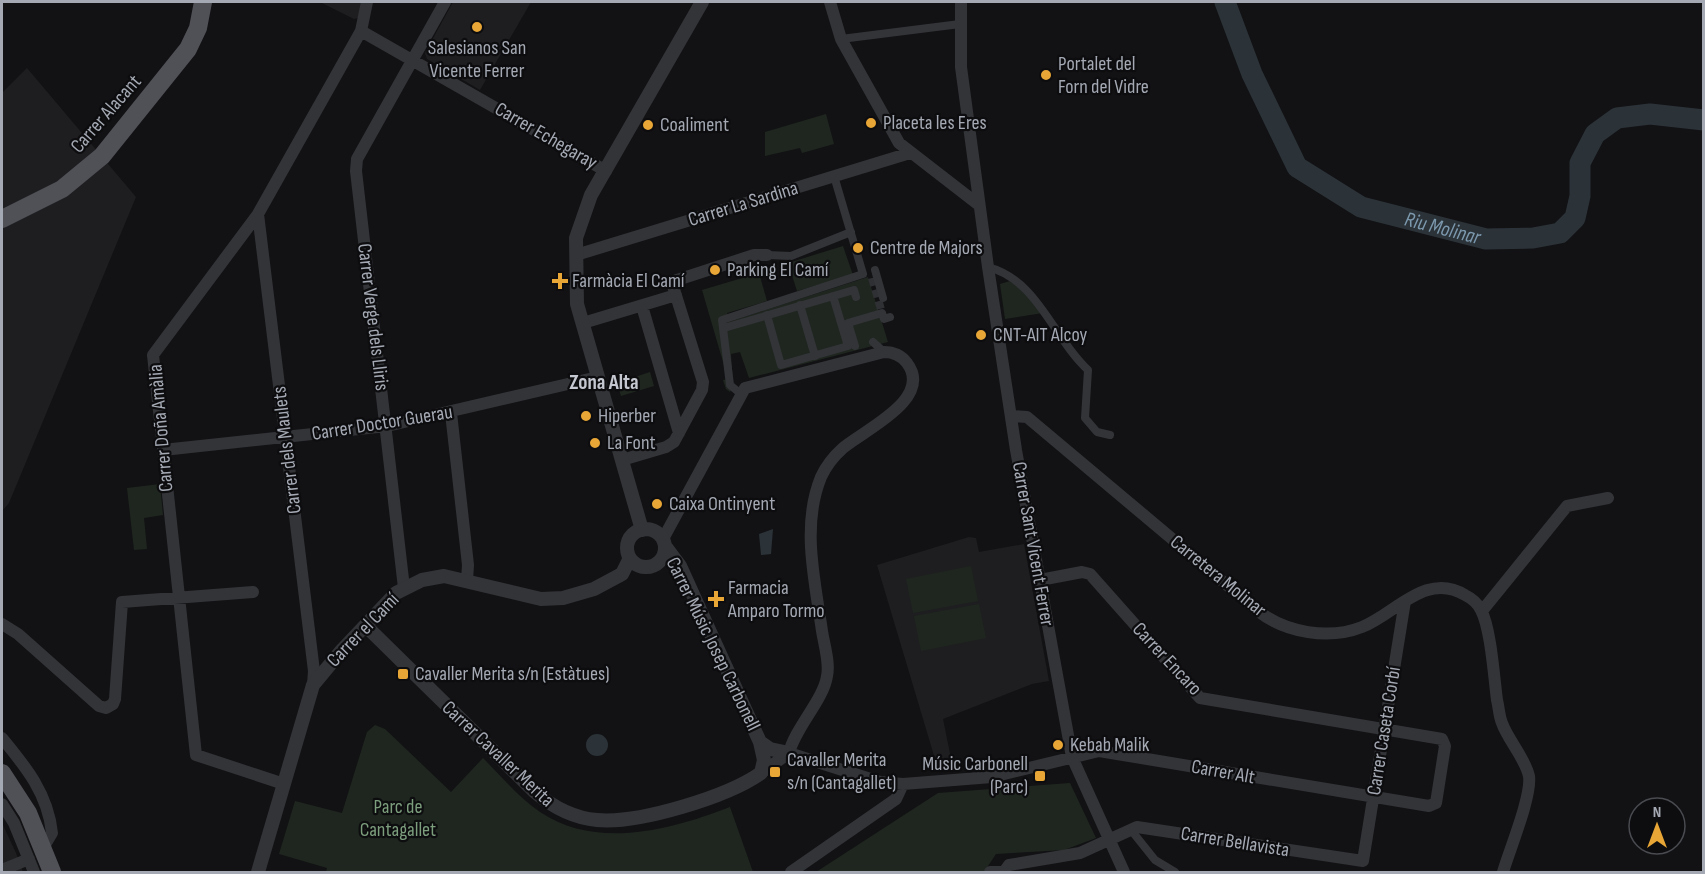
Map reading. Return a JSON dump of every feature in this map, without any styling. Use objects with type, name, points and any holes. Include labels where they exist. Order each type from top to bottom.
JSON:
[{"type":"main road","name":"Carrer Alacant","points":[[2,219],[62,189],[102,156],[188,49],[198,28],[203,2]]},
{"type":"main road","points":[[2,773],[23,803],[36,853],[52,873]]},
{"type":"street","name":"Carrer Doña Amàlia","points":[[285,784],[196,755],[153,355],[258,214],[361,31],[367,2]]},
{"type":"street","name":"Carrer Verge dels Lliris","points":[[404,588],[356,171],[357,159],[445,2]]},
{"type":"street","points":[[642,530],[583,323],[575,283],[576,237],[583,213],[702,2]]},
{"type":"street","points":[[830,2],[841,39],[892,132],[910,153],[979,205]]},
{"type":"street","name":"Carrer Sant Vicent Ferrer","points":[[961,2],[962,67],[988,267],[1011,416],[1072,757],[1124,873]]},
{"type":"street","points":[[841,39],[960,24]]},
{"type":"street","name":"Carrer Echegaray","points":[[361,31],[606,171]]},
{"type":"street","name":"Carrer La Sardina","points":[[576,255],[910,153]]},
{"type":"street","points":[[741,394],[730,385],[722,320],[863,274],[834,176]]},
{"type":"street","name":"Carrer dels Maulets","points":[[258,214],[314,670],[313,686]]},
{"type":"street","points":[[622,460],[666,447],[674,442],[702,390],[703,382],[673,286],[679,278],[754,255],[791,256],[851,232]]},
{"type":"street","points":[[988,267],[999,270],[1030,294],[1062,341],[1088,370],[1085,418],[1097,432],[1110,435]]},
{"type":"street","points":[[874,270],[883,298]]},
{"type":"street","points":[[724,328],[854,290],[856,297]]},
{"type":"street","points":[[583,323],[676,296]]},
{"type":"street","points":[[767,315],[781,365],[815,356],[848,346],[833,296]]},
{"type":"street","points":[[800,305],[815,356]]},
{"type":"street","points":[[642,306],[679,432]]},
{"type":"street","points":[[855,346],[848,323],[882,313],[884,319],[890,317]]},
{"type":"street","points":[[789,753],[792,741],[828,676],[812,556],[812,516],[821,477],[841,450],[892,413],[911,391],[912,373],[908,364],[901,357],[884,352],[873,342]]},
{"type":"street","points":[[664,543],[654,531],[642,530],[629,540],[627,549],[630,558],[640,566],[652,565],[663,556],[664,543],[741,394],[750,385],[884,352]]},
{"type":"street","name":"Carrer Doctor Guerau","points":[[163,450],[387,426],[451,413],[598,377]]},
{"type":"street","points":[[451,413],[468,565],[467,580]]},
{"type":"street","name":"Carretera Molinar","points":[[1011,416],[1027,417],[1258,611],[1275,622],[1308,632],[1336,633],[1362,627],[1422,592],[1446,588],[1469,597],[1482,611]]},
{"type":"street","points":[[1503,873],[1528,792],[1529,775],[1501,722],[1482,611],[1567,506],[1608,498]]},
{"type":"street","name":"Carrer Músic Josep Carbonell","points":[[664,543],[680,566],[760,742],[764,760],[760,773]]},
{"type":"street","name":"Carrer el Camí","points":[[258,873],[313,686],[393,596],[404,588],[435,577],[467,580],[541,599],[563,598],[594,589],[622,574],[630,558]]},
{"type":"street","name":"Carrer Encaro","points":[[1040,580],[1082,572],[1090,574],[1200,698],[1384,729]]},
{"type":"street","points":[[2,624],[18,634],[99,706],[106,708],[113,704],[115,699],[120,603],[179,596],[253,592]]},
{"type":"street","name":"Carrer Caseta Corbí","points":[[1363,861],[1405,601]]},
{"type":"street","name":"Carrer Cavaller Merita","points":[[363,628],[369,630],[535,792],[557,809],[569,814],[597,820],[639,817],[701,800],[760,773],[789,753]]},
{"type":"street","name":"Carrer Alt","points":[[1072,757],[1100,751],[1373,798],[1433,806],[1446,746],[1442,739],[1384,729]]},
{"type":"street","points":[[2,738],[30,771],[43,798],[52,833],[36,853],[2,870]]},
{"type":"street","name":"Carrer Músic Josep Carbonell","points":[[760,742],[770,749],[880,782],[903,784],[992,777],[1072,757]]},
{"type":"street","points":[[791,873],[896,799],[903,784]]},
{"type":"street","points":[[2,804],[36,853],[34,873]]},
{"type":"street","name":"Carrer Bellavista","points":[[1003,873],[1009,865],[1080,853],[1137,827],[1363,861]]},
{"type":"street","points":[[1131,830],[1155,860],[1175,873]]},
{"type":"street","points":[[990,873],[1003,873]]},
{"type":"shaded area","points":[[320,2],[363,2],[358,18],[354,19]]},
{"type":"shaded area","name":"Salesianos San Vicente Ferrer","points":[[453,2],[531,2],[480,90],[427,59],[425,53]]},
{"type":"shaded area","points":[[27,68],[136,197],[9,503],[2,511],[2,93]]},
{"type":"shaded area","points":[[773,529],[771,554],[761,555],[759,534]]},
{"type":"shaded area","points":[[969,537],[976,538],[979,552],[1024,544],[1049,681],[1032,684],[943,719],[953,768],[938,769],[877,565]]},
{"type":"shaded area","points":[[597,734],[605,737],[608,745],[605,753],[597,756],[589,753],[586,745],[589,737]]},
{"type":"shaded area","points":[[2,823],[16,853],[23,872],[2,872]]},
{"type":"green space","points":[[826,114],[834,144],[802,153],[800,148],[765,156],[765,132]]},
{"type":"green space","points":[[843,246],[853,275],[797,291],[788,263]]},
{"type":"green space","points":[[759,273],[767,301],[727,313],[731,321],[868,277],[888,342],[749,378],[740,352],[731,354],[733,383],[730,392],[726,389],[723,380],[728,379],[702,290]]},
{"type":"green space","points":[[1010,281],[1030,295],[1043,313],[1005,319],[1000,284]]},
{"type":"green space","points":[[650,372],[654,386],[621,396],[617,383]]},
{"type":"green space","points":[[160,484],[163,515],[144,518],[147,549],[134,550],[127,488]]},
{"type":"green space","points":[[971,566],[978,601],[913,613],[906,579]]},
{"type":"green space","points":[[979,604],[986,638],[921,651],[914,616]]},
{"type":"green space","name":"Parc de Cantagallet","points":[[375,725],[385,729],[451,792],[483,758],[517,794],[540,812],[562,824],[585,830],[609,833],[659,829],[730,807],[753,872],[326,872],[327,868],[279,854],[295,801],[342,813],[367,732]]},
{"type":"green space","points":[[1070,783],[1096,838],[1064,850],[996,854],[984,872],[816,872],[938,793]]},
{"type":"waterway","name":"Riu Molinar","points":[[1225,2],[1252,74],[1297,167],[1361,207],[1486,239],[1533,238],[1560,233],[1575,218],[1580,196],[1580,163],[1595,134],[1617,118],[1650,114],[1704,120]]},
{"type":"tunnel","points":[[872,278],[882,313]]},
{"type":"place","name":"Salesianos San Vicente Ferrer","points":[[477,27]]},
{"type":"place","name":"Portalet del Forn del Vidre","points":[[1046,75]]},
{"type":"place","name":"Placeta les Eres","points":[[871,123]]},
{"type":"place","name":"Coaliment","points":[[648,125]]},
{"type":"place","name":"Centre de Majors","points":[[858,248]]},
{"type":"place","name":"Parking El Camí","points":[[715,270]]},
{"type":"place","name":"Farmàcia El Camí","points":[[560,281]]},
{"type":"place","name":"CNT-AIT Alcoy","points":[[981,335]]},
{"type":"place","name":"Hiperber","points":[[586,416]]},
{"type":"place","name":"La Font","points":[[595,443]]},
{"type":"place","name":"Caixa Ontinyent","points":[[657,504]]},
{"type":"place","name":"Farmacia Amparo Tormo","points":[[716,599]]},
{"type":"place","name":"Cavaller Merita s/n (Estàtues)","points":[[403,674]]},
{"type":"place","name":"Kebab Malik","points":[[1058,745]]},
{"type":"place","name":"Cavaller Merita s/n (Cantagallet)","points":[[775,772]]},
{"type":"place","name":"Músic Carbonell (Parc)","points":[[1040,776]]},
{"type":"district","name":"Zona Alta","points":[[604,382]]}]
